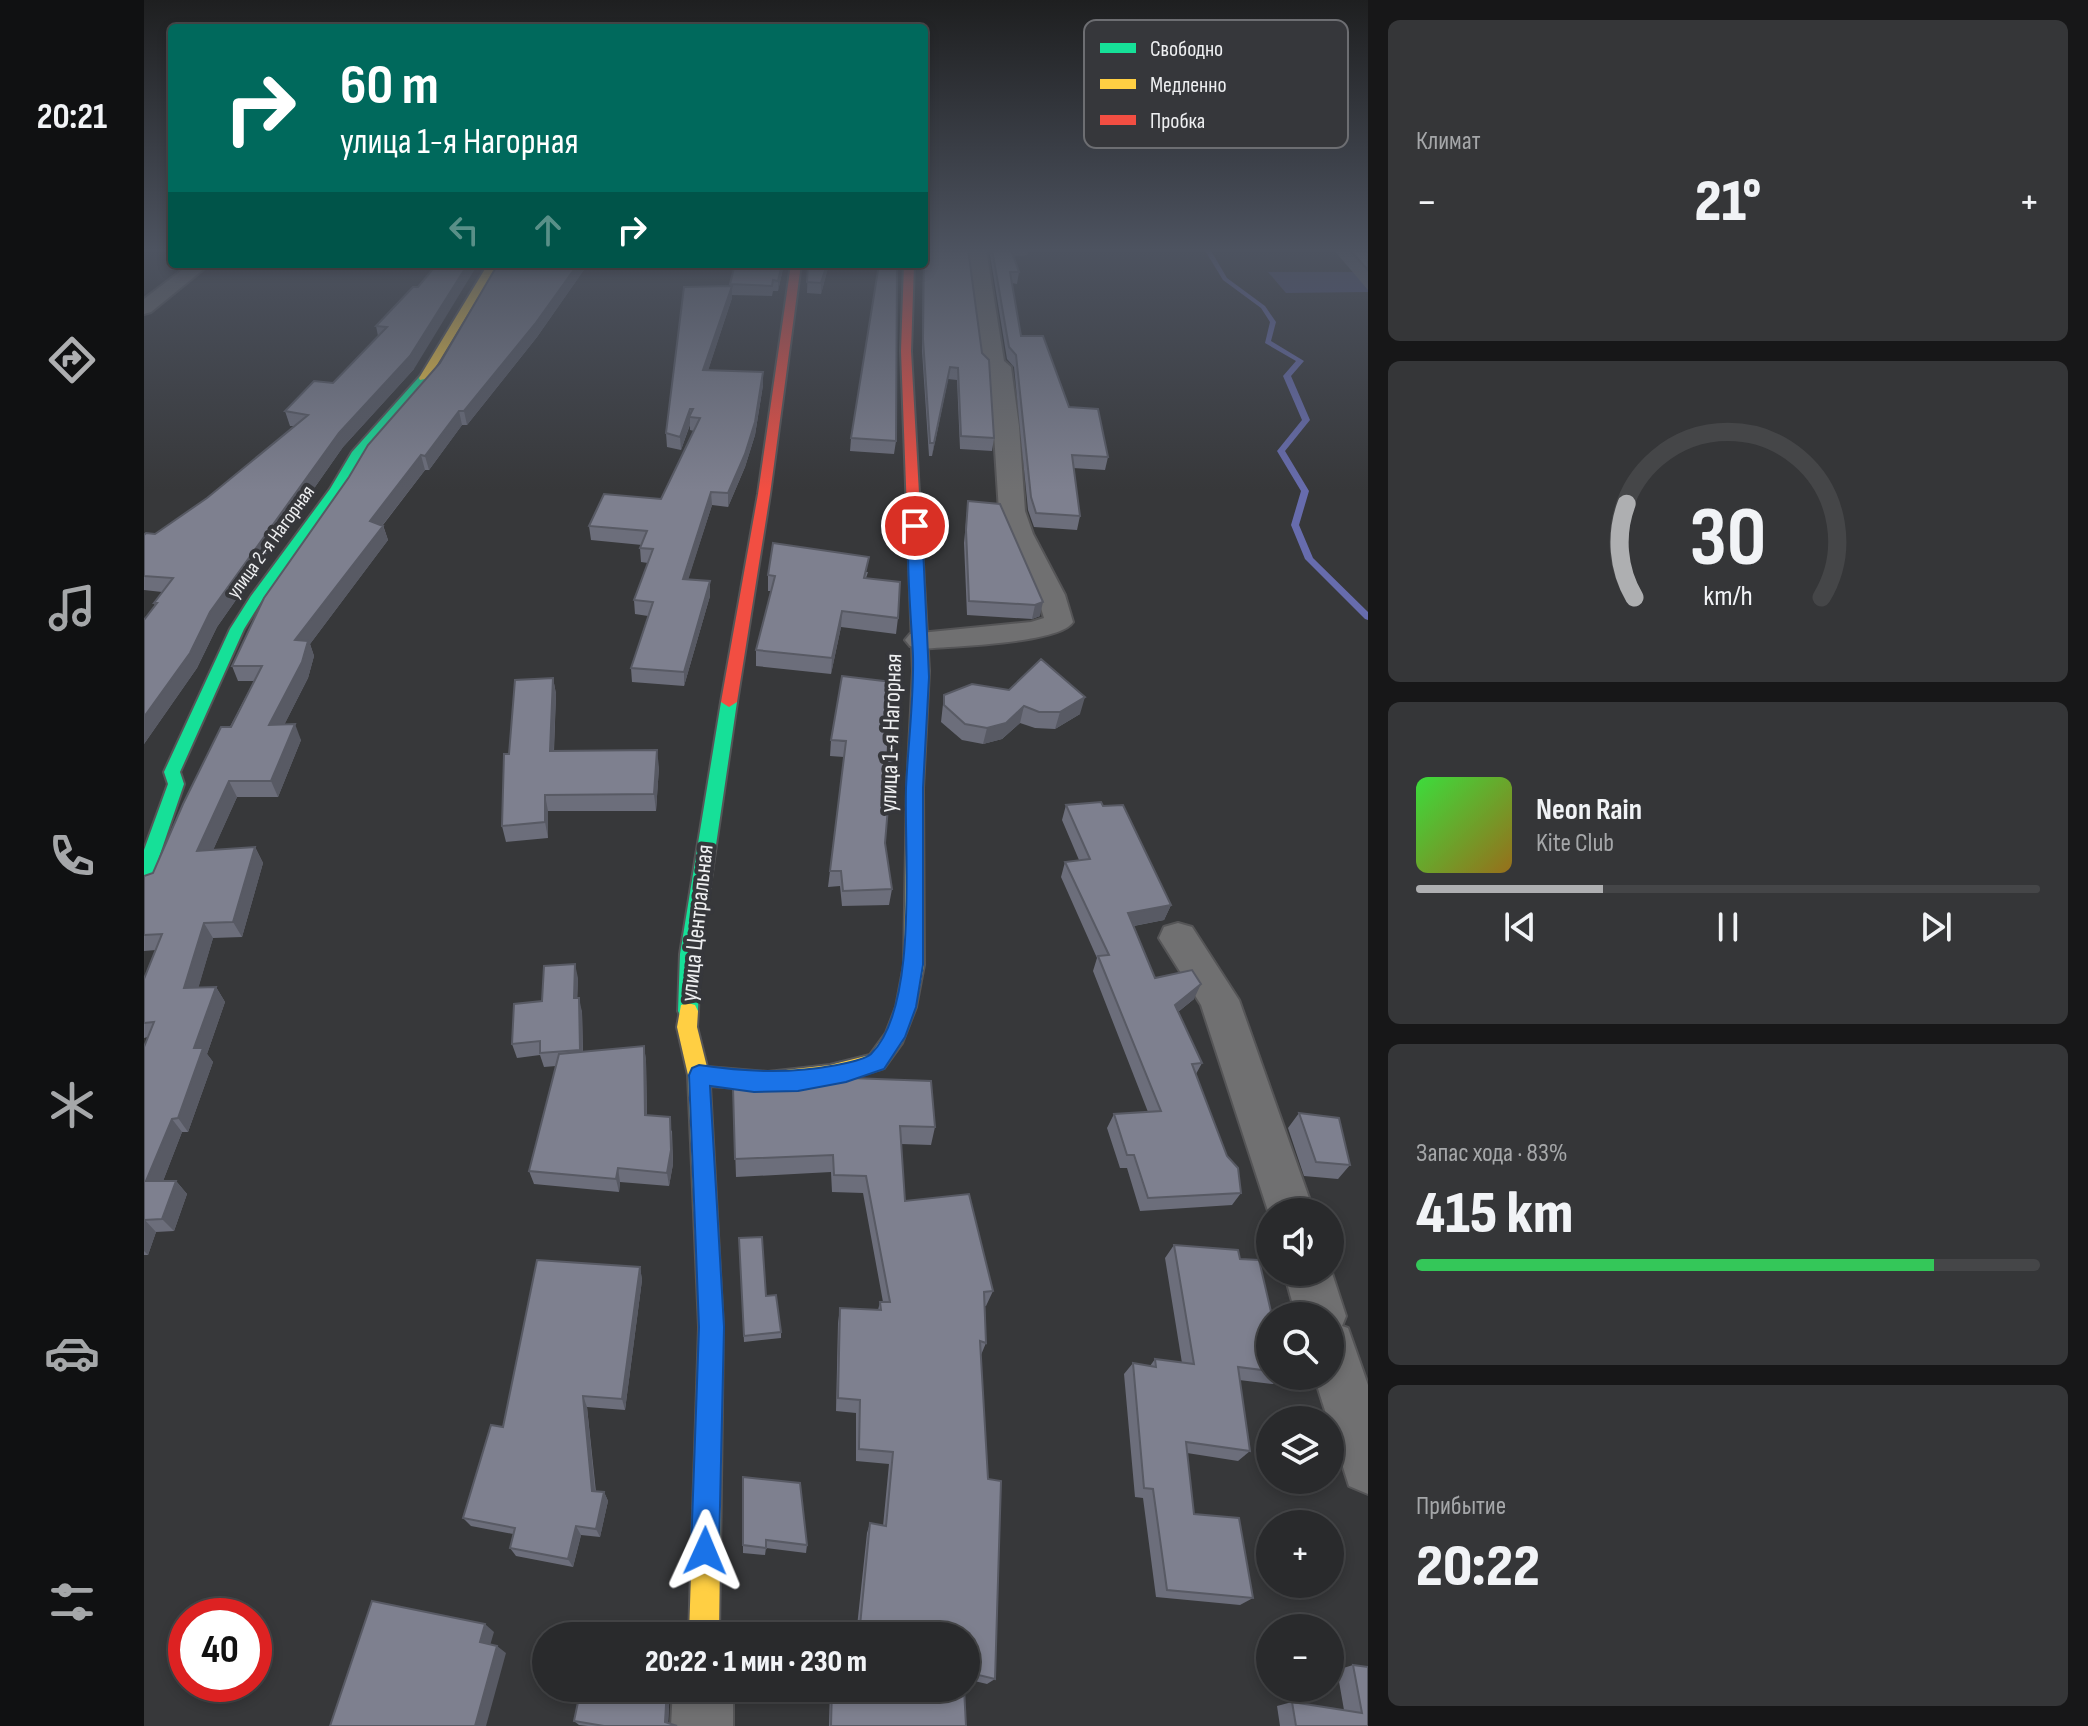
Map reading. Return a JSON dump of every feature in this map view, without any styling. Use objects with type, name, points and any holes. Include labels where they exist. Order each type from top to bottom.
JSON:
[{"type":"street","name":"улица 2-я Нагорная","points":[[144,875],[176,784],[172,772],[237,629],[297,546],[313,518],[336,490],[356,455],[427,375],[454,330]]},
{"type":"street","name":"улица Центральная","points":[[704,1622],[711,1327],[699,1075],[687,1027],[690,954],[708,827],[762,508],[787,330]]},
{"type":"street","name":"улица 1-я Нагорная","points":[[699,1075],[754,1083],[798,1082],[877,1062],[895,1037],[906,1007],[914,965],[920,640],[907,330]]},
{"type":"street","points":[[920,640],[1034,630],[1059,622],[1050,588],[1031,558],[1012,507],[1005,400],[1000,367],[994,365],[989,330]]},
{"type":"street","points":[[1178,938],[1219,1000],[1286,1198]]},
{"type":"street","points":[[1344,1390],[1368,1467]]},
{"type":"street","points":[[702,1726],[703,1702]]},
{"type":"building","points":[[385,330],[427,330],[410,356],[339,433],[210,612],[190,653],[144,717],[144,620],[173,578],[144,576],[144,535],[155,534],[207,498],[308,415],[285,411],[314,381],[333,383]]},
{"type":"building","points":[[460,330],[530,330],[464,411],[459,411],[425,456],[421,455],[370,521],[383,526],[295,640],[308,641],[302,662],[269,725],[295,724],[271,781],[229,781],[197,851],[255,847],[233,922],[204,923],[184,988],[216,987],[194,1048],[203,1048],[178,1118],[172,1119],[146,1181],[176,1181],[162,1219],[144,1220],[144,1047],[154,1022],[144,1023],[144,979],[162,934],[144,935],[144,876],[153,873],[221,727],[231,727],[262,666],[232,666],[264,598],[368,445],[440,363]]},
{"type":"building","points":[[679,330],[717,330],[703,370],[763,372],[755,422],[745,454],[728,493],[711,492],[683,579],[710,581],[684,672],[631,668],[653,602],[634,600],[653,549],[640,548],[647,531],[589,526],[604,494],[661,499],[700,418],[689,417],[693,409],[690,409],[680,437],[666,433]]},
{"type":"building","points":[[868,330],[897,330],[896,441],[851,438]]},
{"type":"building","points":[[923,330],[979,330],[982,353],[989,360],[994,438],[961,436],[958,368],[950,367],[934,443],[930,443]]},
{"type":"building","points":[[1006,330],[1020,330],[1021,336],[1043,336],[1069,407],[1098,409],[1108,457],[1072,455],[1080,516],[1036,513],[1031,497],[1016,355],[1009,347]]},
{"type":"building","points":[[968,501],[1000,504],[1043,602],[1035,605],[969,601]]},
{"type":"building","points":[[773,543],[869,557],[864,578],[900,582],[898,618],[842,611],[832,658],[756,650],[775,576],[768,575]]},
{"type":"building","points":[[1041,659],[1085,697],[1060,712],[1039,712],[1024,706],[1006,723],[987,728],[965,724],[944,705],[944,695],[972,684],[1009,690]]},
{"type":"building","points":[[842,676],[900,683],[885,843],[892,889],[843,891],[841,871],[830,871],[846,741],[831,740]]},
{"type":"building","points":[[553,678],[550,751],[657,750],[654,794],[545,795],[545,822],[502,826],[504,754],[509,754],[515,680]]},
{"type":"building","points":[[1101,802],[1103,806],[1123,805],[1171,905],[1128,913],[1155,978],[1192,970],[1201,984],[1175,1005],[1202,1063],[1192,1064],[1227,1156],[1238,1168],[1241,1193],[1148,1198],[1134,1155],[1127,1155],[1114,1114],[1161,1111],[1098,956],[1109,955],[1065,862],[1090,859],[1066,805]]},
{"type":"building","points":[[575,964],[574,998],[579,998],[580,1050],[540,1053],[540,1041],[512,1044],[514,1004],[542,1001],[544,966]]},
{"type":"building","points":[[644,1046],[645,1115],[670,1117],[671,1150],[667,1173],[618,1168],[616,1179],[529,1171],[559,1054]]},
{"type":"building","points":[[850,1078],[931,1081],[935,1127],[900,1126],[905,1201],[969,1194],[993,1291],[984,1292],[986,1343],[980,1341],[988,1479],[1001,1481],[995,1679],[980,1675],[980,1622],[860,1622],[870,1523],[886,1526],[893,1452],[859,1449],[860,1400],[838,1398],[840,1308],[881,1310],[880,1302],[890,1302],[866,1176],[834,1175],[833,1155],[735,1159],[733,1088],[799,1090]]},
{"type":"building","points":[[1299,1113],[1339,1118],[1350,1165],[1316,1162]]},
{"type":"building","points":[[762,1237],[766,1296],[776,1295],[781,1332],[744,1336],[739,1238]]},
{"type":"building","points":[[1174,1245],[1238,1250],[1240,1259],[1256,1260],[1256,1286],[1265,1286],[1269,1302],[1256,1302],[1256,1369],[1238,1367],[1250,1451],[1186,1442],[1194,1514],[1239,1518],[1253,1598],[1167,1590],[1153,1489],[1144,1488],[1133,1363],[1156,1367],[1155,1359],[1194,1364]]},
{"type":"building","points":[[537,1260],[640,1267],[622,1399],[583,1396],[592,1491],[604,1492],[596,1529],[576,1526],[568,1559],[510,1548],[515,1528],[463,1518],[491,1425],[503,1427]]},
{"type":"building","points":[[743,1477],[800,1483],[807,1545],[766,1540],[766,1548],[743,1545]]},
{"type":"building","points":[[372,1601],[485,1624],[480,1642],[497,1646],[475,1726],[330,1726]]},
{"type":"building","points":[[1353,1665],[1368,1667],[1368,1726],[1296,1726],[1292,1702],[1362,1713]]},
{"type":"building","points":[[578,1702],[666,1702],[665,1722],[677,1726],[604,1726],[574,1721]]},
{"type":"building","points":[[832,1702],[965,1702],[966,1726],[831,1726]]},
{"type":"waterway","points":[[1271,330],[1267,342],[1300,361],[1287,376],[1306,420],[1281,451],[1305,491],[1295,525],[1309,559],[1368,617]]},
{"type":"traffic: fast","points":[[144,875],[176,784],[172,772],[237,629],[336,490],[356,455],[424,378]]},
{"type":"traffic: fast","points":[[688,1011],[690,954],[729,702]]},
{"type":"traffic: slow","points":[[424,378],[453,330]]},
{"type":"traffic: slow","points":[[699,1075],[768,1081],[830,1075],[877,1062],[895,1037],[906,1007],[914,965],[915,788],[921,671]]},
{"type":"traffic: slow","points":[[688,1011],[687,1027],[699,1075],[711,1327],[704,1622]]},
{"type":"traffic: jam","points":[[729,702],[764,494],[787,330]]},
{"type":"traffic: jam","points":[[907,330],[921,671]]},
{"type":"route","points":[[705,1551],[711,1327],[699,1075],[754,1083],[798,1082],[877,1062],[895,1037],[906,1007],[914,965],[915,788],[921,677],[915,526]]}]
